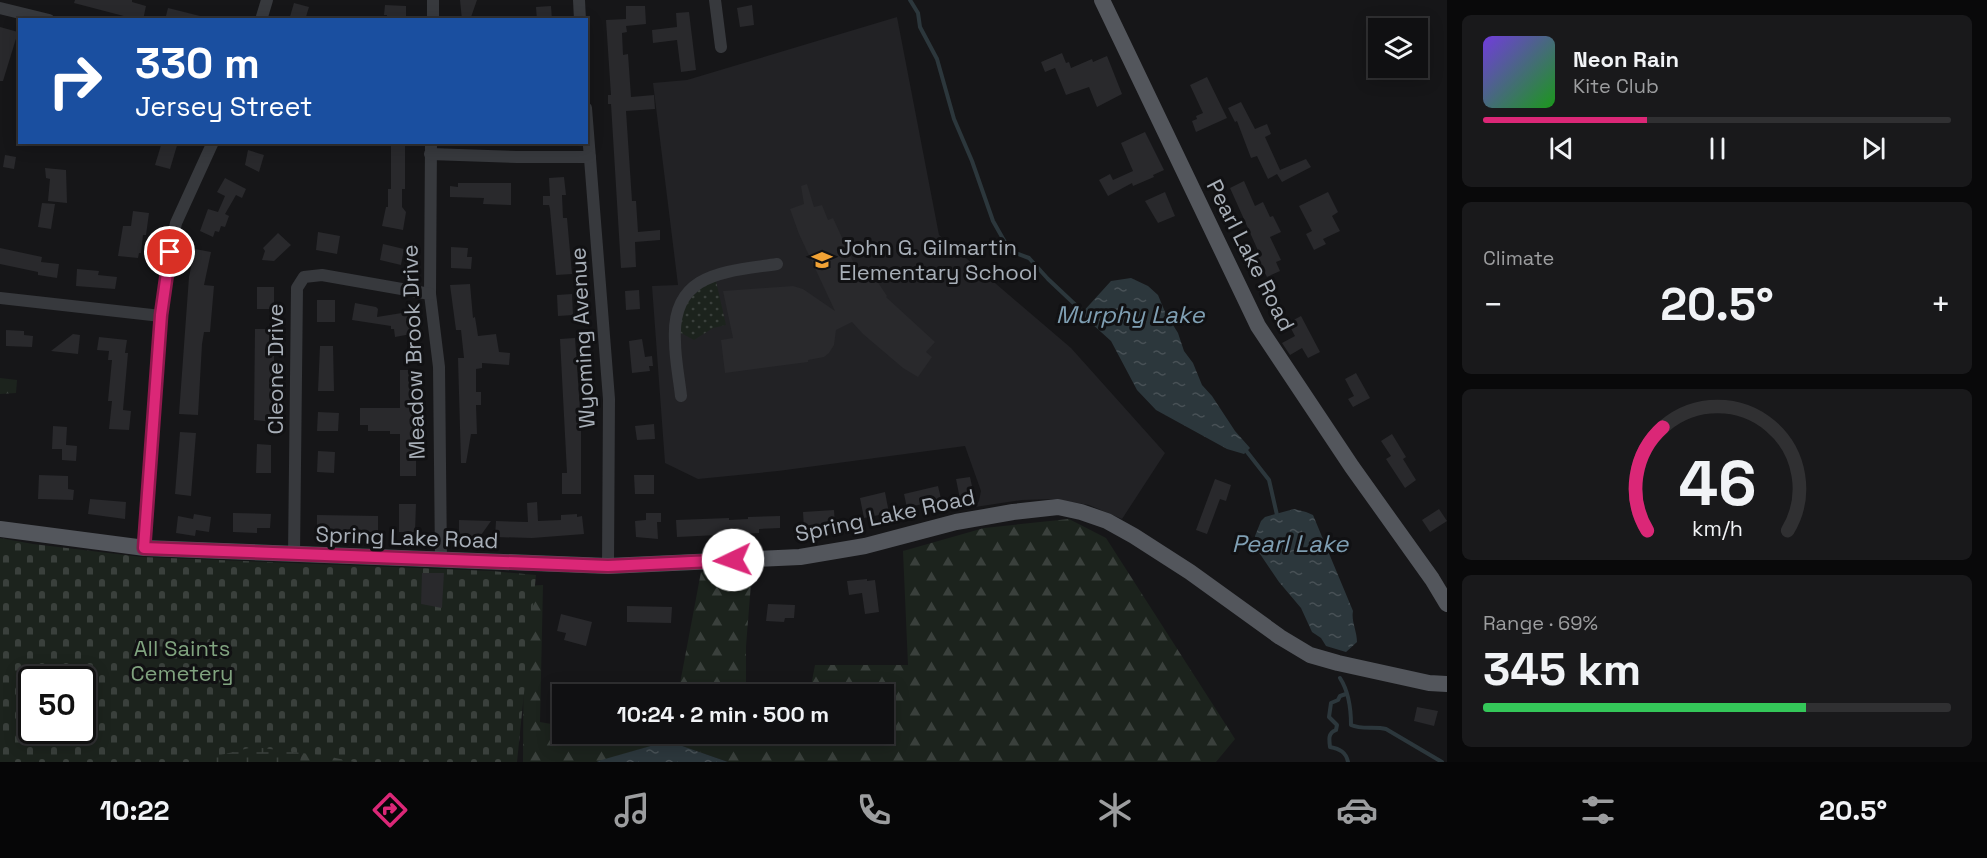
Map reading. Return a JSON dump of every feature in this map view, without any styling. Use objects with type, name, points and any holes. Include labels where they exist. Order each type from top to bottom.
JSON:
[{"type":"main road","name":"Pearl Lake Road","points":[[1102,0],[1229,261],[1258,326],[1447,604]]},
{"type":"main road","name":"Spring Lake Road","points":[[0,529],[144,548],[608,566],[800,557],[865,546],[990,516],[1058,507],[1107,521],[1134,536],[1190,572],[1280,637],[1310,655],[1429,683],[1447,684]]},
{"type":"street","points":[[262,18],[267,0]]},
{"type":"street","points":[[433,18],[434,0]]},
{"type":"street","points":[[579,0],[580,18]]},
{"type":"street","points":[[715,0],[721,47]]},
{"type":"street","points":[[0,8],[41,18]]},
{"type":"street","name":"Wyoming Avenue","points":[[588,132],[609,399],[608,566]]},
{"type":"street","points":[[144,548],[161,315],[176,223],[212,144]]},
{"type":"street","points":[[430,148],[517,157],[590,157]]},
{"type":"street","name":"Meadow Brook Drive","points":[[430,148],[430,294],[438,367],[441,560]]},
{"type":"street","points":[[681,396],[674,340],[679,307],[690,288],[711,276],[777,264]]},
{"type":"street","name":"Cleone Drive","points":[[294,555],[297,288],[304,277],[322,275],[430,294]]},
{"type":"street","points":[[0,298],[161,315]]},
{"type":"shaded area","name":"John G. Gilmartin Elementary School","points":[[897,17],[939,235],[1071,348],[1165,453],[1122,519],[1089,505],[1053,499],[1022,500],[975,507],[981,491],[965,446],[778,471],[698,479],[665,463],[652,286],[678,285],[653,83],[687,80]]},
{"type":"green space","points":[[716,281],[726,325],[713,328],[694,340],[679,332],[689,300],[700,289]]},
{"type":"green space","points":[[0,378],[17,380],[16,393],[0,394]]},
{"type":"green space","points":[[1069,519],[1106,538],[1235,739],[1216,762],[728,762],[677,744],[894,744],[894,684],[811,684],[815,665],[908,665],[903,551],[984,528]]},
{"type":"green space","name":"All Saints Cemetery","points":[[0,538],[142,557],[492,571],[536,575],[517,762],[354,762],[326,756],[253,747],[193,762],[0,762]]},
{"type":"green space","points":[[752,571],[746,646],[746,684],[680,684],[701,572]]},
{"type":"green space","points":[[543,585],[540,722],[552,724],[552,744],[658,744],[597,762],[523,762],[524,586]]},
{"type":"green space","points":[[201,735],[301,752],[300,762],[77,762]]},
{"type":"green space","points":[[327,739],[354,762],[300,762],[301,752]]},
{"type":"water","name":"Murphy Lake","points":[[1131,278],[1148,286],[1158,295],[1202,385],[1250,448],[1244,454],[1227,449],[1156,410],[1137,390],[1111,341],[1081,314],[1111,281]]},
{"type":"water","name":"Pearl Lake","points":[[1294,509],[1313,515],[1353,611],[1357,642],[1346,652],[1326,646],[1321,638],[1312,632],[1301,608],[1279,582],[1256,548],[1255,536],[1261,521],[1265,517]]},
{"type":"water","points":[[658,744],[677,744],[728,762],[597,762]]},
{"type":"building","points":[[75,0],[132,0],[132,2],[146,6],[143,18],[131,18],[74,3]]},
{"type":"building","points":[[460,0],[477,0],[471,18],[462,18]]},
{"type":"building","points":[[294,3],[309,7],[306,18],[290,18]]},
{"type":"building","points":[[385,5],[406,6],[406,18],[387,18],[387,15],[384,15]]},
{"type":"building","points":[[752,5],[754,25],[740,27],[737,8]]},
{"type":"building","points":[[551,6],[552,18],[537,18],[536,7]]},
{"type":"building","points":[[626,6],[645,6],[646,24],[626,26],[627,32],[622,33],[623,55],[628,54],[631,97],[654,95],[655,109],[626,111],[632,201],[636,201],[638,232],[660,230],[660,240],[635,242],[636,267],[621,268],[611,104],[608,104],[608,95],[611,95],[606,20],[626,19]]},
{"type":"building","points":[[168,8],[200,16],[200,18],[166,18]]},
{"type":"building","points":[[689,12],[696,70],[681,72],[677,40],[653,43],[652,30],[677,27],[676,13]]},
{"type":"building","points":[[0,27],[18,32],[3,81],[0,81]]},
{"type":"building","points":[[1062,53],[1071,68],[1092,59],[1093,62],[1107,56],[1122,94],[1097,107],[1089,87],[1066,95],[1055,68],[1045,72],[1041,62]]},
{"type":"building","points":[[1207,77],[1227,118],[1196,132],[1192,121],[1203,113],[1190,85]]},
{"type":"building","points":[[1241,102],[1255,129],[1267,124],[1271,134],[1265,137],[1280,170],[1306,159],[1311,167],[1282,182],[1277,174],[1268,179],[1257,156],[1251,158],[1237,121],[1235,122],[1228,108]]},
{"type":"building","points":[[1145,132],[1164,170],[1153,175],[1154,177],[1133,186],[1132,183],[1108,196],[1099,180],[1110,174],[1113,180],[1133,171],[1121,143]]},
{"type":"building","points":[[161,144],[177,144],[170,169],[155,165]]},
{"type":"building","points":[[391,144],[405,144],[405,189],[402,189],[402,207],[406,212],[403,230],[382,226],[386,207],[388,207],[388,189],[391,189]]},
{"type":"building","points":[[248,150],[264,155],[259,172],[245,165]]},
{"type":"building","points":[[5,155],[16,157],[14,169],[3,167]]},
{"type":"building","points":[[45,168],[66,170],[67,203],[48,201],[50,179],[46,178]]},
{"type":"building","points":[[564,177],[566,195],[562,195],[563,218],[567,218],[572,274],[556,275],[550,209],[549,205],[543,205],[543,196],[550,196],[549,178]]},
{"type":"building","points":[[225,178],[246,189],[242,198],[236,195],[225,214],[229,216],[225,227],[221,226],[219,232],[215,231],[213,237],[200,231],[208,209],[218,212],[225,196],[217,192]]},
{"type":"building","points":[[1244,181],[1255,206],[1263,202],[1281,232],[1270,237],[1281,260],[1276,262],[1280,271],[1267,277],[1257,257],[1260,255],[1230,188]]},
{"type":"building","points":[[458,183],[511,183],[511,205],[483,204],[484,198],[450,197],[450,186],[458,187]]},
{"type":"building","points":[[807,184],[814,207],[822,205],[828,220],[833,218],[863,283],[875,278],[886,297],[935,342],[926,352],[932,357],[918,377],[903,368],[852,322],[836,330],[834,345],[824,357],[808,360],[808,362],[725,373],[721,340],[733,338],[723,291],[793,286],[803,289],[835,311],[799,234],[790,209],[804,204],[801,186]]},
{"type":"building","points":[[1165,192],[1175,216],[1158,223],[1145,201]]},
{"type":"building","points":[[1328,192],[1338,212],[1332,216],[1340,231],[1323,239],[1326,244],[1314,250],[1306,234],[1312,231],[1299,206]]},
{"type":"building","points":[[42,203],[55,204],[51,229],[38,227]]},
{"type":"building","points":[[133,211],[149,213],[141,253],[138,258],[118,256],[123,226],[131,226]]},
{"type":"building","points":[[318,232],[340,236],[337,254],[316,250]]},
{"type":"building","points":[[278,233],[291,245],[274,261],[262,260],[265,251],[263,248]]},
{"type":"building","points":[[383,244],[404,249],[401,265],[380,260]]},
{"type":"building","points":[[451,247],[468,248],[467,257],[472,257],[471,269],[451,268]]},
{"type":"building","points":[[0,248],[42,257],[41,262],[59,264],[57,278],[0,264]]},
{"type":"building","points":[[195,249],[211,252],[204,285],[214,286],[210,332],[204,332],[202,344],[198,415],[179,414],[189,277]]},
{"type":"building","points":[[77,269],[99,271],[98,275],[117,277],[115,289],[76,286]]},
{"type":"building","points":[[470,284],[473,318],[475,317],[478,336],[496,334],[499,352],[510,353],[509,365],[482,363],[482,368],[476,369],[476,392],[481,392],[481,405],[476,405],[477,434],[471,434],[466,463],[461,463],[458,358],[464,358],[461,330],[456,330],[450,285]]},
{"type":"building","points":[[257,287],[274,287],[274,309],[257,309]]},
{"type":"building","points":[[639,290],[640,309],[626,310],[625,291]]},
{"type":"building","points":[[572,294],[573,315],[558,316],[557,295]]},
{"type":"building","points":[[317,300],[335,300],[335,322],[317,322]]},
{"type":"building","points":[[355,303],[376,307],[377,317],[408,312],[411,334],[395,337],[391,326],[352,320]]},
{"type":"building","points":[[1301,316],[1320,352],[1308,358],[1302,348],[1290,355],[1282,343],[1295,336],[1288,323]]},
{"type":"building","points":[[255,329],[274,329],[274,422],[254,420]]},
{"type":"building","points":[[6,330],[24,331],[24,335],[33,336],[32,347],[6,346]]},
{"type":"building","points":[[73,334],[80,335],[78,354],[51,351]]},
{"type":"building","points":[[99,337],[127,340],[123,410],[131,411],[129,430],[109,429],[112,401],[108,401],[112,360],[108,360],[109,351],[97,350]]},
{"type":"building","points":[[575,338],[581,424],[581,494],[562,494],[562,473],[567,473],[560,339]]},
{"type":"building","points":[[642,339],[645,357],[652,356],[653,366],[649,366],[650,371],[632,373],[629,341]]},
{"type":"building","points":[[320,346],[333,346],[334,391],[318,391]]},
{"type":"building","points":[[400,370],[413,370],[413,375],[416,375],[416,476],[400,476],[400,434],[390,434],[390,431],[368,431],[368,425],[360,425],[360,408],[400,408]]},
{"type":"building","points":[[1356,373],[1370,398],[1353,407],[1348,399],[1354,396],[1345,379]]},
{"type":"building","points":[[318,412],[339,413],[338,431],[317,431]]},
{"type":"building","points":[[654,424],[655,439],[637,440],[635,426]]},
{"type":"building","points":[[53,426],[67,427],[66,445],[77,446],[76,461],[62,460],[62,449],[52,449]]},
{"type":"building","points":[[180,432],[196,433],[191,496],[175,494]]},
{"type":"building","points":[[1392,434],[1406,457],[1403,459],[1416,480],[1405,488],[1386,459],[1391,456],[1381,441]]},
{"type":"building","points":[[257,444],[271,445],[271,473],[256,473]]},
{"type":"building","points":[[318,451],[335,452],[334,473],[317,472]]},
{"type":"building","points":[[39,475],[68,476],[68,489],[74,490],[73,500],[38,499]]},
{"type":"building","points":[[634,475],[654,475],[654,494],[635,494]]},
{"type":"building","points":[[970,477],[975,500],[960,499],[956,479]]},
{"type":"building","points":[[1215,479],[1231,485],[1226,501],[1220,499],[1207,534],[1196,530]]},
{"type":"building","points":[[938,486],[942,503],[923,507],[922,504],[907,508],[904,494]]},
{"type":"building","points":[[885,492],[889,513],[864,518],[860,498]]},
{"type":"building","points":[[90,499],[126,502],[125,519],[88,514]]},
{"type":"building","points":[[537,502],[538,521],[561,520],[561,515],[577,514],[577,517],[582,516],[584,534],[532,538],[495,537],[496,521],[528,522],[527,503]]},
{"type":"building","points":[[399,504],[416,504],[415,532],[399,532]]},
{"type":"building","points":[[1439,509],[1447,521],[1430,532],[1422,520]]},
{"type":"building","points":[[834,510],[835,527],[804,529],[803,512]]},
{"type":"building","points":[[233,513],[271,514],[270,528],[257,528],[257,533],[233,532]]},
{"type":"building","points":[[646,513],[661,513],[661,522],[657,522],[658,539],[636,537],[635,521],[646,520]]},
{"type":"building","points":[[194,514],[211,517],[209,532],[196,530],[195,536],[176,533],[178,516],[193,519]]},
{"type":"building","points":[[317,515],[378,516],[378,532],[317,532]]},
{"type":"building","points":[[780,516],[780,528],[759,529],[759,533],[677,537],[676,520],[729,518],[729,520]]},
{"type":"building","points":[[459,520],[491,521],[479,538],[459,537]]},
{"type":"building","points":[[422,573],[444,573],[442,608],[421,604]]},
{"type":"building","points":[[867,579],[867,581],[875,580],[879,612],[865,614],[862,593],[849,595],[847,581]]},
{"type":"building","points":[[768,604],[795,605],[794,618],[785,618],[784,622],[766,621]]},
{"type":"building","points":[[627,606],[672,607],[671,623],[627,622]]},
{"type":"building","points":[[561,614],[592,622],[586,646],[564,640],[566,633],[557,631]]},
{"type":"building","points":[[1417,707],[1438,711],[1434,726],[1414,721]]},
{"type":"waterway","points":[[910,0],[918,13],[920,27],[937,59],[954,119],[972,161],[993,221],[1010,251],[1029,258],[1083,312],[1087,312]]},
{"type":"waterway","points":[[1244,448],[1269,480],[1277,515]]},
{"type":"waterway","points":[[1340,678],[1349,700],[1351,725],[1386,729],[1442,762]]},
{"type":"waterway","points":[[1346,694],[1331,703],[1329,717],[1337,725],[1329,741],[1330,747],[1342,752],[1348,762]]},
{"type":"place","name":"John G. Gilmartin Elementary School","points":[[822,260]]},
{"type":"route","points":[[170,252],[161,315],[144,548],[608,566],[733,560]]}]
